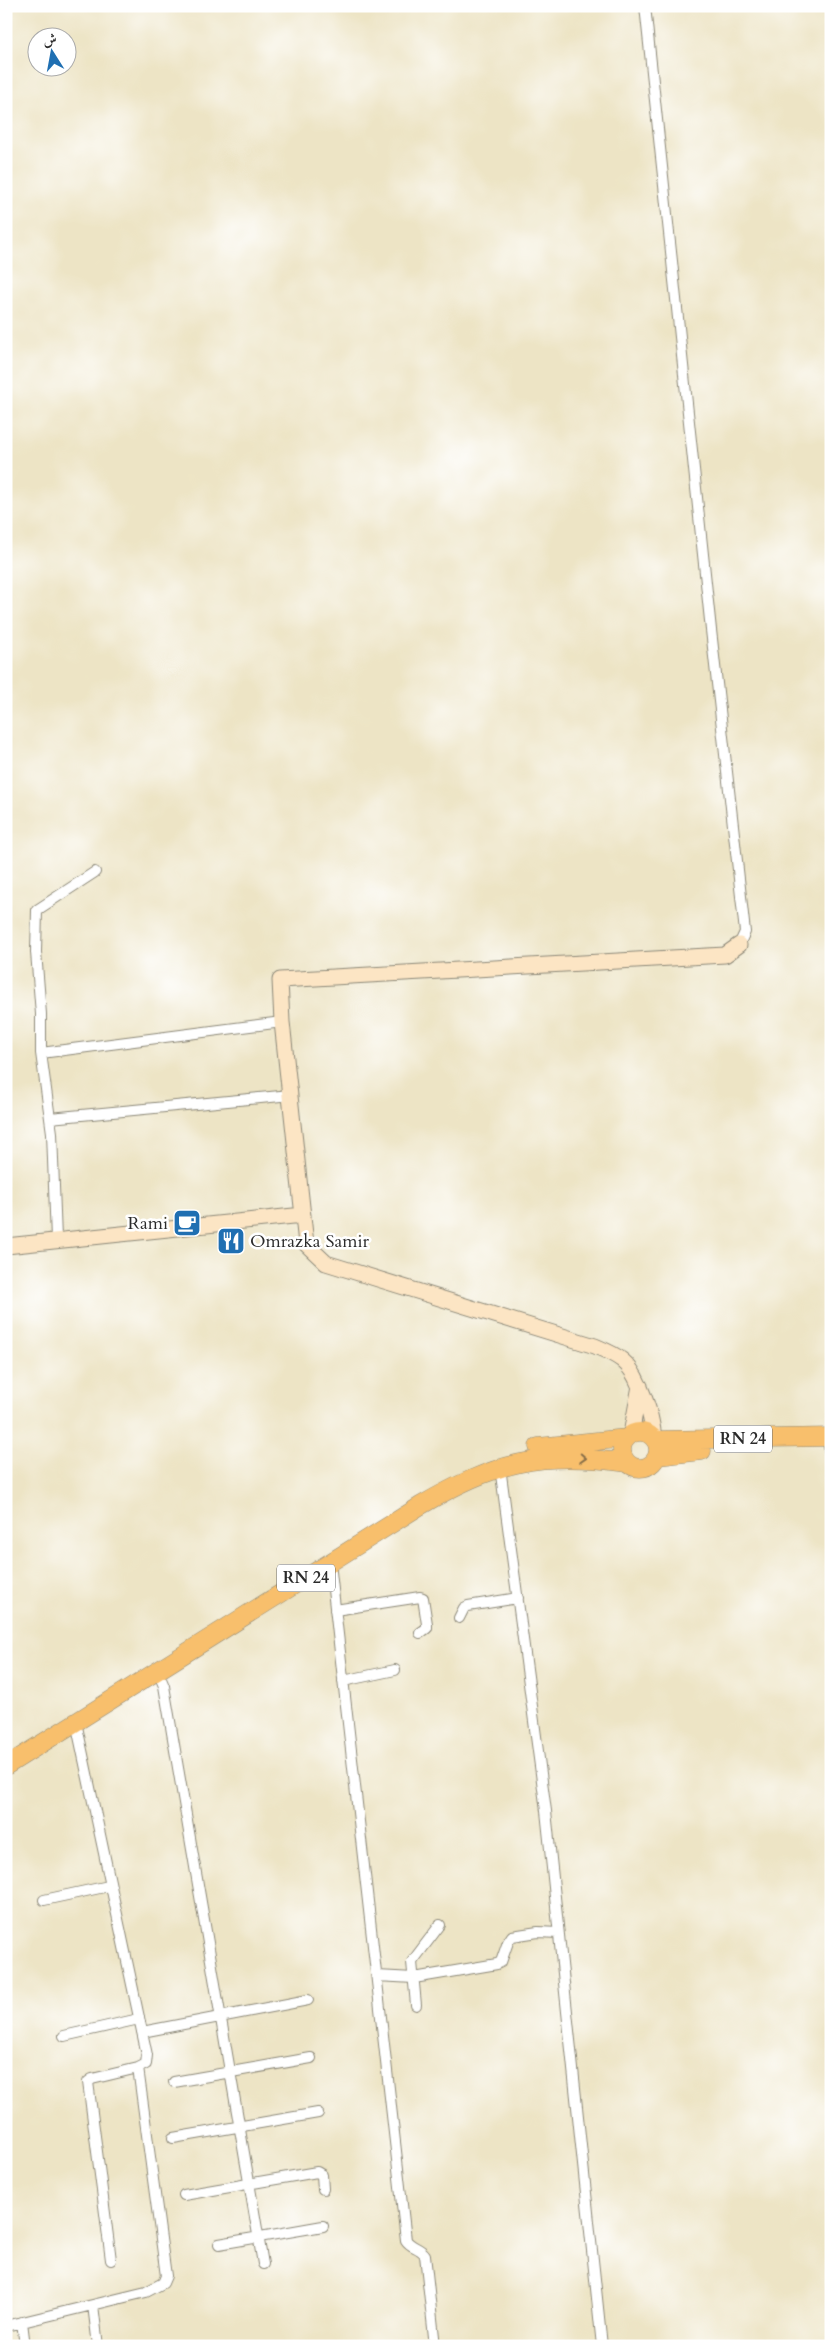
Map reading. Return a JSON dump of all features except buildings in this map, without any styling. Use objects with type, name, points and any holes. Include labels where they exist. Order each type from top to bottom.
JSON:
[{"type":"highway","points":[[643,1432],[656,1445],[653,1463],[645,1467],[636,1468],[628,1464],[622,1451],[629,1436],[643,1432]]},
{"type":"highway","name":"RN 24","points":[[6,1752],[452,1474],[494,1458],[538,1447],[629,1436]]},
{"type":"highway","name":"RN 24","points":[[656,1445],[678,1452],[830,1448]]},
{"type":"highway","name":"RN 24","points":[[6,1766],[438,1496],[500,1467],[525,1461],[554,1458],[592,1459],[628,1464]]},
{"type":"main road","points":[[656,1445],[650,1409],[633,1370],[615,1355],[595,1346],[326,1263],[306,1244],[282,1022],[280,980],[726,955],[739,945]]},
{"type":"main road","points":[[6,1246],[56,1239],[303,1215]]},
{"type":"main road","points":[[629,1436],[640,1386]]},
{"type":"street","points":[[645,6],[712,647],[746,932],[739,945]]},
{"type":"street","points":[[56,1239],[50,1118],[42,1053],[36,952],[38,910],[95,872]]},
{"type":"street","points":[[42,1053],[282,1022]]},
{"type":"street","points":[[50,1118],[291,1095]]},
{"type":"street","points":[[500,1467],[546,1811],[602,2346]]},
{"type":"street","points":[[330,1563],[406,2240],[408,2244],[422,2249],[425,2255],[436,2346]]},
{"type":"street","points":[[335,1610],[420,1597],[423,1598],[427,1624],[427,1628],[420,1633]]},
{"type":"street","points":[[460,1618],[464,1608],[468,1606],[518,1598]]},
{"type":"street","points":[[343,1681],[395,1670]]},
{"type":"street","points":[[154,1673],[161,1679],[164,1686],[263,2264]]},
{"type":"street","points":[[76,1722],[109,1886],[148,2060],[146,2064],[138,2068],[92,2079],[88,2082],[111,2260]]},
{"type":"street","points":[[44,1900],[109,1886]]},
{"type":"street","points":[[416,2005],[412,1962],[440,1925]]},
{"type":"street","points":[[377,1976],[414,1978],[497,1964],[501,1962],[512,1936],[538,1932],[558,1933]]},
{"type":"street","points":[[142,2032],[308,2000]]},
{"type":"street","points":[[64,2036],[139,2019]]},
{"type":"street","points":[[174,2082],[311,2058]]},
{"type":"street","points":[[6,2326],[146,2292],[163,2282],[166,2276],[138,2068]]},
{"type":"street","points":[[173,2138],[318,2113]]},
{"type":"street","points":[[184,2195],[320,2172],[324,2189]]},
{"type":"street","points":[[219,2244],[323,2226]]},
{"type":"street","points":[[93,2304],[98,2346]]},
{"type":"street","points":[[22,2322],[25,2346]]},
{"type":"place","name":"Rami","points":[[187,1223]]},
{"type":"place","name":"Omrazka Samir","points":[[231,1241]]}]
